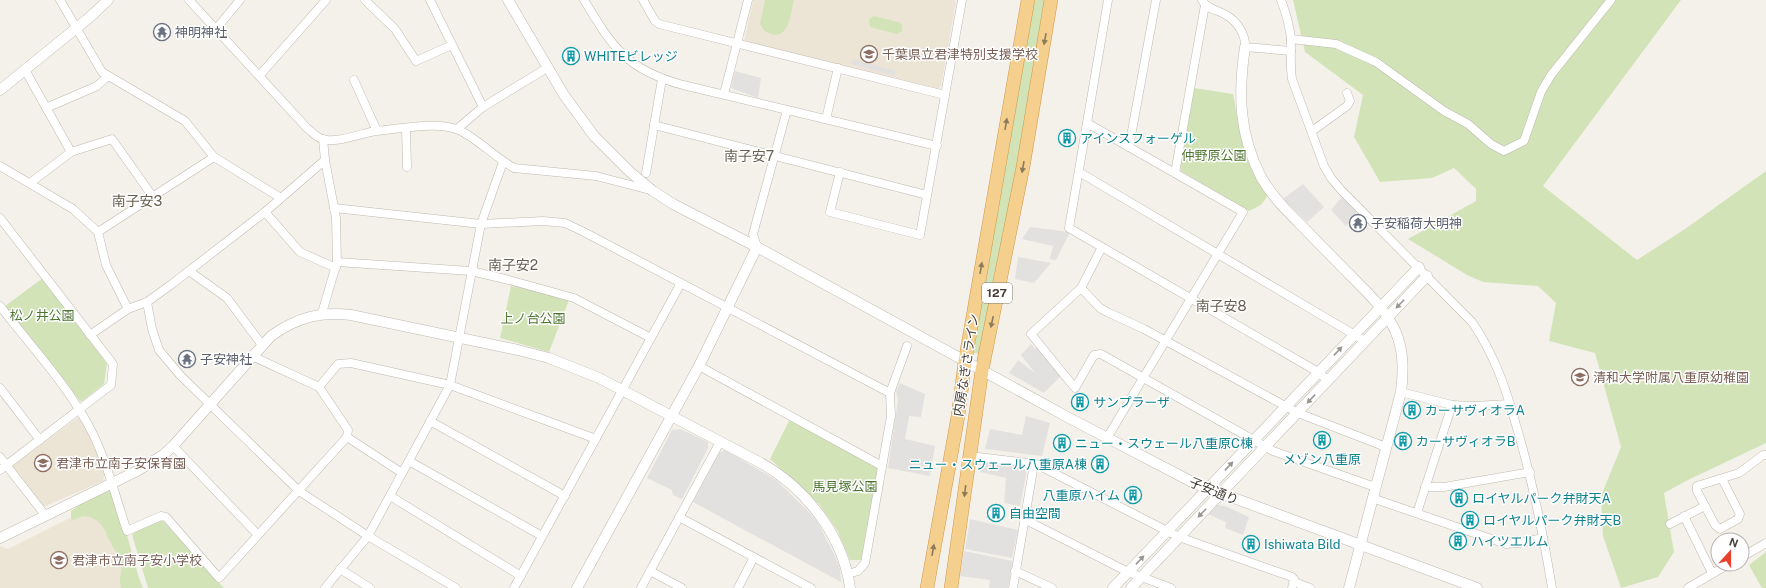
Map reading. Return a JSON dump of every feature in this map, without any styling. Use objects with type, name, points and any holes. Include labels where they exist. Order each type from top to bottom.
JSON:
[{"type":"highway","name":"内房なぎさライン","points":[[927,588],[958,416],[965,362],[1028,0]]},
{"type":"highway","name":"内房なぎさライン","points":[[951,588],[982,370],[1023,167],[1051,0]]},
{"type":"street","points":[[60,0],[75,30],[102,72],[185,121],[214,157],[281,198]]},
{"type":"street","points":[[0,90],[75,30],[108,0]]},
{"type":"street","points":[[189,0],[307,128],[323,139],[332,140],[378,131],[442,126],[457,129],[503,162],[514,168],[596,176],[653,191]]},
{"type":"street","points":[[216,29],[240,0]]},
{"type":"street","points":[[259,76],[326,0]]},
{"type":"street","points":[[365,0],[395,29],[416,61],[452,45]]},
{"type":"street","points":[[430,0],[483,107]]},
{"type":"street","name":"子安通り","points":[[508,0],[564,95],[594,136],[630,172],[653,191],[673,204],[757,247],[965,362],[1107,438],[1207,489],[1477,588]]},
{"type":"street","points":[[584,0],[606,36],[621,54],[637,67],[662,79],[936,146]]},
{"type":"street","points":[[643,0],[655,21],[659,24],[945,95]]},
{"type":"street","points":[[724,94],[748,0]]},
{"type":"street","points":[[840,172],[830,212],[920,235],[962,0]]},
{"type":"street","points":[[1108,0],[1069,228],[1318,372],[1328,381]]},
{"type":"street","points":[[1129,147],[1156,0]]},
{"type":"street","points":[[1281,0],[1286,14],[1291,39],[1292,78],[1324,166],[1331,178],[1342,191],[1472,322],[1482,337],[1501,375],[1530,472],[1552,588]]},
{"type":"street","points":[[1291,39],[1336,44],[1376,62],[1444,111],[1468,124],[1492,144],[1504,151],[1524,141],[1541,92],[1551,75],[1611,0]]},
{"type":"street","points":[[1175,173],[1203,3],[1228,16],[1243,33],[1246,39],[1240,78],[1241,114],[1246,139],[1262,178],[1280,204],[1380,307],[1388,318],[1398,337],[1401,349],[1403,362],[1401,392],[1359,545],[1349,588]]},
{"type":"street","points":[[1245,47],[1291,50]]},
{"type":"street","points":[[457,129],[483,107],[547,68]]},
{"type":"street","points":[[826,119],[838,68]]},
{"type":"street","points":[[24,70],[71,152]]},
{"type":"street","points":[[46,108],[97,86],[108,76]]},
{"type":"street","points":[[646,173],[662,79]]},
{"type":"street","points":[[354,80],[378,131]]},
{"type":"street","points":[[1312,131],[1347,106],[1350,101],[1347,93]]},
{"type":"street","points":[[577,588],[699,366],[757,247],[753,234],[776,156],[787,110]]},
{"type":"street","points":[[1087,123],[1243,212],[1107,438]]},
{"type":"street","points":[[654,125],[927,195]]},
{"type":"street","points":[[406,128],[407,167]]},
{"type":"street","points":[[30,183],[71,152],[112,139],[153,197]]},
{"type":"street","points":[[322,313],[336,265],[334,208],[325,160],[323,139]]},
{"type":"street","points":[[98,232],[214,157]]},
{"type":"street","points":[[90,335],[128,309],[147,302],[189,271],[265,212],[325,160]]},
{"type":"street","points":[[325,588],[368,536],[450,385],[481,224],[503,162]]},
{"type":"street","points":[[0,166],[73,209],[98,232],[106,265],[128,309]]},
{"type":"street","points":[[1079,172],[1365,341]]},
{"type":"street","points":[[334,208],[481,224],[543,221],[565,223],[890,393]]},
{"type":"street","points":[[265,212],[300,252],[336,265],[471,271],[574,298],[651,338]]},
{"type":"street","points":[[0,218],[113,364],[111,385],[3,468]]},
{"type":"street","points":[[1102,247],[1081,288],[1031,334],[1075,388],[1094,355],[1101,354],[1265,447],[1375,487]]},
{"type":"street","points":[[1113,588],[1419,267]]},
{"type":"street","points":[[189,271],[227,298],[262,345]]},
{"type":"street","points":[[1131,588],[1427,276]]},
{"type":"street","points":[[514,588],[681,283]]},
{"type":"street","points":[[1081,288],[1100,308],[1166,340],[1298,413],[1386,447]]},
{"type":"street","points":[[147,302],[152,329],[159,350],[180,375],[299,491],[368,536],[456,588]]},
{"type":"street","points":[[1,309],[65,387],[80,410],[94,435],[127,531],[161,516],[166,518],[219,578],[347,437],[348,430],[319,388],[252,356]]},
{"type":"street","points":[[0,538],[150,464],[173,446],[262,345],[282,328],[294,322],[322,313],[351,315],[549,358],[599,378],[623,390],[774,470],[808,500],[824,521],[843,557],[850,588]]},
{"type":"street","points":[[848,574],[858,571],[865,563],[891,416],[890,393],[907,346]]},
{"type":"street","points":[[319,388],[338,364],[351,363],[450,385],[596,439]]},
{"type":"street","points":[[699,366],[882,466]]},
{"type":"street","points":[[0,388],[40,440]]},
{"type":"street","points":[[1401,392],[1452,405],[1472,406],[1510,404]]},
{"type":"street","points":[[1416,513],[1452,405]]},
{"type":"street","points":[[430,422],[565,496]]},
{"type":"street","points":[[347,437],[402,473]]},
{"type":"street","points":[[641,588],[720,442]]},
{"type":"street","points":[[173,446],[258,535]]},
{"type":"street","points":[[1722,479],[1740,514],[1738,519],[1720,528],[1705,506],[1697,491],[1697,486],[1739,473],[1763,455],[1766,455]]},
{"type":"street","points":[[0,457],[3,468],[45,515]]},
{"type":"street","points":[[978,457],[1036,464],[1179,537],[1292,577],[1293,585],[1310,588]]},
{"type":"street","points":[[409,460],[542,536]]},
{"type":"street","points":[[1012,588],[1034,464]]},
{"type":"street","points":[[1425,487],[1444,487],[1530,472]]},
{"type":"street","points":[[390,496],[521,576]]},
{"type":"street","points":[[1372,498],[1506,544],[1520,543],[1543,538]]},
{"type":"street","points":[[1670,524],[1705,506]]},
{"type":"street","points":[[1684,516],[1712,574]]},
{"type":"street","points":[[679,517],[811,588]]},
{"type":"street","points":[[1024,519],[1128,572],[1171,588]]},
{"type":"street","points":[[1750,552],[1766,543]]},
{"type":"street","points":[[738,588],[754,557]]},
{"type":"street","points":[[340,569],[370,588]]},
{"type":"street","points":[[650,571],[682,588]]},
{"type":"street","points":[[1015,571],[1052,588]]},
{"type":"street","points":[[1688,588],[1715,572]]},
{"type":"shaded area","name":"千葉県立君津特別支援学校","points":[[753,0],[954,0],[956,2],[941,86],[937,90],[744,42]]},
{"type":"shaded area","points":[[852,59],[896,71],[895,76],[851,64]]},
{"type":"shaded area","points":[[735,71],[761,78],[758,98],[731,88]]},
{"type":"shaded area","points":[[1303,184],[1324,207],[1307,222],[1283,199]]},
{"type":"shaded area","points":[[1342,197],[1358,211],[1346,226],[1331,210]]},
{"type":"shaded area","points":[[1030,227],[1070,232],[1056,260],[1050,259],[1053,246],[1022,239]]},
{"type":"shaded area","points":[[1018,257],[1051,263],[1034,283],[1015,279]]},
{"type":"shaded area","points":[[1031,344],[1035,349],[1038,346],[1061,376],[1044,393],[1009,373],[1018,360],[1035,373],[1021,355]]},
{"type":"shaded area","points":[[900,383],[925,394],[921,417],[909,416],[905,439],[935,446],[930,476],[888,468],[898,400],[896,391]]},
{"type":"shaded area","points":[[1026,416],[1050,423],[1042,456],[985,449],[990,429],[1022,435]]},
{"type":"shaded area","points":[[77,418],[80,418],[92,441],[103,468],[103,481],[43,507],[11,466]]},
{"type":"shaded area","points":[[680,429],[708,442],[708,448],[682,499],[673,495],[672,490],[647,478],[672,430]]},
{"type":"shaded area","points":[[725,450],[776,480],[817,521],[835,556],[840,569],[841,582],[693,502],[719,453]]},
{"type":"shaded area","points":[[980,460],[1027,470],[1020,506],[1004,503],[1006,478],[980,472]]},
{"type":"shaded area","points":[[1216,505],[1225,506],[1249,517],[1243,535],[1225,528],[1226,522],[1208,514]]},
{"type":"shaded area","name":"君津市立南子安小学校","points":[[95,513],[116,542],[125,588],[0,588],[0,546],[8,549],[74,516]]},
{"type":"shaded area","points":[[970,519],[1018,530],[1012,558],[965,549]]},
{"type":"shaded area","points":[[964,551],[1013,561],[1008,588],[989,588],[990,580],[960,576]]},
{"type":"green space","points":[[765,0],[794,0],[788,24],[782,33],[777,35],[771,34],[764,30],[760,24]]},
{"type":"green space","points":[[1034,0],[1046,0],[1024,138],[979,354],[974,353],[992,233]]},
{"type":"green space","points":[[1293,0],[1681,0],[1543,186],[1637,260],[1685,229],[1766,171],[1766,443],[1664,493],[1674,552],[1658,577],[1621,588],[1603,536],[1601,496],[1621,447],[1595,353],[1549,341],[1556,303],[1538,286],[1483,282],[1467,275],[1408,239],[1476,201],[1476,189],[1454,168],[1432,178],[1380,182],[1354,137],[1363,95],[1305,52]]},
{"type":"green space","points":[[874,16],[902,24],[902,31],[897,34],[870,27],[869,19]]},
{"type":"green space","name":"仲野原公園","points":[[1194,88],[1233,94],[1242,142],[1267,195],[1260,205],[1249,211],[1181,171],[1180,164]]},
{"type":"green space","name":"松ノ井公園","points":[[43,278],[107,364],[104,384],[82,401],[80,401],[5,306]]},
{"type":"green space","name":"上ノ台公園","points":[[511,286],[541,292],[569,300],[549,352],[500,338]]},
{"type":"green space","name":"馬見塚公園","points":[[790,419],[877,468],[879,471],[864,560],[850,560],[837,530],[819,504],[770,459]]},
{"type":"green space","points":[[114,489],[143,588],[121,588],[121,567],[119,559],[107,537],[105,530],[95,519],[83,516],[74,520],[71,519],[71,511],[82,503],[101,492]]},
{"type":"green space","points":[[161,519],[224,588],[148,588],[132,535],[137,530]]},
{"type":"green space","points":[[1766,552],[1766,588],[1762,588],[1750,564]]},
{"type":"place","name":"神明神社","points":[[162,32]]},
{"type":"place","name":"千葉県立君津特別支援学校","points":[[869,54]]},
{"type":"place","name":"WHITEビレッジ","points":[[571,56]]},
{"type":"place","name":"アインスフォーゲル","points":[[1067,138]]},
{"type":"place","name":"子安稲荷大明神","points":[[1358,223]]},
{"type":"place","name":"子安神社","points":[[187,359]]},
{"type":"place","name":"清和大学附属八重原幼稚園","points":[[1580,377]]},
{"type":"place","name":"サンプラーザ","points":[[1080,402]]},
{"type":"place","name":"カーサヴィオラA","points":[[1412,410]]},
{"type":"place","name":"メゾン八重原","points":[[1322,440]]},
{"type":"place","name":"カーサヴィオラB","points":[[1403,441]]},
{"type":"place","name":"ニュー・スウェール八重原C棟","points":[[1062,443]]},
{"type":"place","name":"君津市立南子安保育園","points":[[43,463]]},
{"type":"place","name":"ニュー・スウェール八重原A棟","points":[[1100,464]]},
{"type":"place","name":"八重原ハイム","points":[[1133,495]]},
{"type":"place","name":"ロイヤルパーク弁財天A","points":[[1459,498]]},
{"type":"place","name":"自由空間","points":[[996,513]]},
{"type":"place","name":"ロイヤルパーク弁財天B","points":[[1470,520]]},
{"type":"place","name":"ハイツエルム","points":[[1458,541]]},
{"type":"place","name":"Ishiwata Bild","points":[[1251,544]]},
{"type":"place","name":"君津市立南子安小学校","points":[[59,560]]},
{"type":"district","name":"南子安7","points":[[749,156]]},
{"type":"district","name":"南子安3","points":[[137,201]]},
{"type":"district","name":"南子安2","points":[[513,265]]},
{"type":"district","name":"南子安8","points":[[1221,306]]}]
